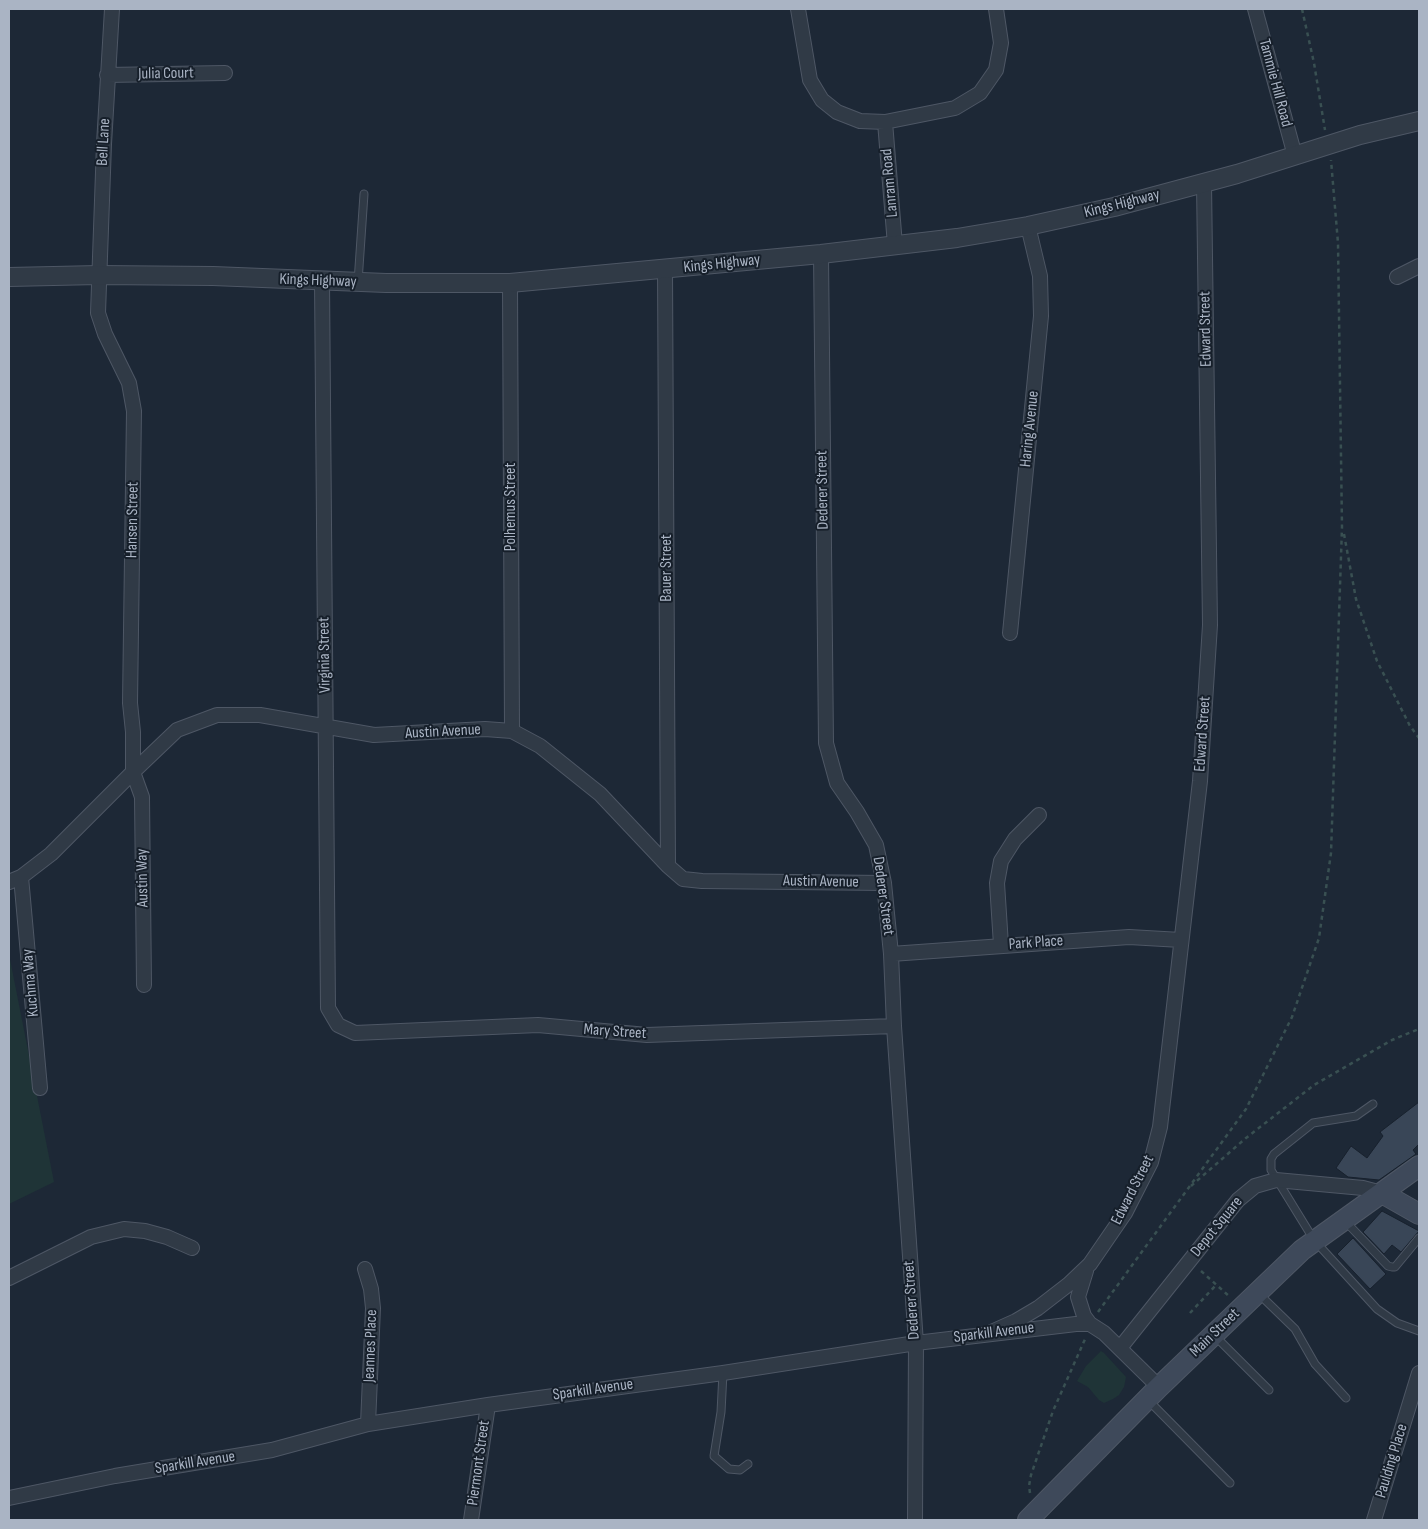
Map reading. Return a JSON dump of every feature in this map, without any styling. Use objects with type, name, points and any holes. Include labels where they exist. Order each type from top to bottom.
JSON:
[{"type":"main road","name":"Main Street","points":[[1030,1515],[1213,1334],[1314,1240],[1419,1166]]},
{"type":"main road","points":[[1382,1193],[1419,1214]]},
{"type":"street","name":"Bell Lane","points":[[98,275],[107,75],[112,9]]},
{"type":"street","points":[[798,9],[810,80],[822,100],[837,112],[860,121],[884,122],[955,108],[980,93],[996,70],[1001,43],[996,9]]},
{"type":"street","name":"Tammie Hill Road","points":[[1255,9],[1295,156]]},
{"type":"street","name":"Julia Court","points":[[107,75],[225,73]]},
{"type":"street","name":"Kings Highway","points":[[9,277],[98,275],[213,276],[358,282],[510,283],[821,254],[957,238],[1028,226],[1114,207],[1204,183],[1360,135],[1419,121]]},
{"type":"street","name":"Lanram Road","points":[[884,122],[895,245]]},
{"type":"street","name":"Edward Street","points":[[1090,1264],[1125,1212],[1151,1162],[1160,1127],[1180,940],[1200,781],[1210,625],[1204,183]]},
{"type":"street","name":"Haring Avenue","points":[[1010,633],[1041,316],[1040,276],[1028,226]]},
{"type":"street","name":"Dederer Street","points":[[821,254],[826,744],[837,783],[876,845],[884,883],[891,954],[894,1026],[916,1343],[915,1520]]},
{"type":"street","points":[[1397,277],[1419,266]]},
{"type":"street","name":"Bauer Street","points":[[665,270],[668,866]]},
{"type":"street","name":"Hansen Street","points":[[98,275],[98,313],[105,334],[129,383],[134,411],[130,703],[134,732],[132,772]]},
{"type":"street","name":"Virginia Street","points":[[322,281],[328,1008],[338,1025]]},
{"type":"street","name":"Polhemus Street","points":[[510,283],[512,731]]},
{"type":"street","name":"Austin Avenue","points":[[15,880],[52,854],[132,772],[177,730],[217,715],[260,715],[374,735],[485,729],[512,731],[540,746],[600,794],[682,879],[702,881],[884,883]]},
{"type":"street","name":"Austin Way","points":[[132,772],[142,796],[144,985]]},
{"type":"street","points":[[1001,945],[997,883],[1001,862],[1015,839],[1039,815]]},
{"type":"street","name":"Kuchma Way","points":[[15,880],[40,1088]]},
{"type":"street","name":"Park Place","points":[[891,954],[1129,937],[1180,940]]},
{"type":"street","name":"Mary Street","points":[[338,1025],[355,1033],[538,1025],[647,1036],[894,1026]]},
{"type":"street","name":"Depot Square","points":[[1120,1348],[1244,1194],[1255,1186],[1276,1180],[1363,1188],[1382,1193]]},
{"type":"street","points":[[9,1278],[91,1237],[124,1230],[167,1237],[192,1248]]},
{"type":"street","points":[[1090,1264],[1078,1297],[1084,1316],[1091,1325],[1104,1333],[1120,1348],[1153,1393]]},
{"type":"street","points":[[987,1334],[1016,1322],[1038,1308],[1069,1284],[1090,1264]]},
{"type":"street","name":"Jeannes Place","points":[[365,1269],[371,1289],[373,1308],[368,1424]]},
{"type":"street","name":"Sparkill Avenue","points":[[9,1498],[115,1476],[272,1450],[368,1424],[916,1343],[987,1334],[1091,1325]]},
{"type":"street","name":"Paulding Place","points":[[1374,1520],[1419,1373]]},
{"type":"street","name":"Piermont Street","points":[[471,1520],[488,1405]]},
{"type":"lane","points":[[358,282],[364,194]]},
{"type":"lane","points":[[1373,1104],[1356,1116],[1313,1123],[1274,1154],[1271,1159],[1271,1170],[1314,1240],[1377,1309],[1397,1323],[1419,1331]]},
{"type":"lane","points":[[1344,1220],[1388,1266],[1392,1267],[1395,1267],[1419,1238]]},
{"type":"lane","points":[[1257,1292],[1295,1329],[1315,1364],[1346,1398]]},
{"type":"lane","points":[[1213,1334],[1269,1390]]},
{"type":"lane","points":[[723,1372],[721,1412],[714,1456],[729,1469],[740,1470],[748,1464]]},
{"type":"lane","points":[[1153,1393],[1230,1483]]},
{"type":"path","points":[[1030,1515],[1029,1486],[1031,1475],[1053,1411],[1091,1325],[1246,1109],[1292,1017],[1319,938],[1331,853],[1342,527],[1338,242],[1332,162],[1302,9]]},
{"type":"path","points":[[1342,527],[1356,599],[1377,660],[1410,726],[1419,738]]},
{"type":"path","points":[[1187,1190],[1246,1138],[1314,1086],[1392,1040],[1419,1029]]},
{"type":"path","points":[[1201,1271],[1231,1299]]},
{"type":"path","points":[[1190,1313],[1216,1285]]},
{"type":"green space","points":[[9,954],[54,1182],[9,1204]]},
{"type":"green space","points":[[1101,1351],[1126,1377],[1124,1387],[1119,1395],[1104,1403],[1088,1387],[1077,1381],[1086,1366]]},
{"type":"building","points":[[1419,1102],[1419,1144],[1413,1150],[1416,1154],[1379,1180],[1348,1177],[1336,1168],[1351,1146],[1367,1158],[1383,1136],[1380,1132]]},
{"type":"building","points":[[1382,1211],[1419,1231],[1401,1252],[1392,1245],[1384,1254],[1363,1232]]},
{"type":"building","points":[[1353,1238],[1386,1274],[1370,1289],[1337,1254]]}]
